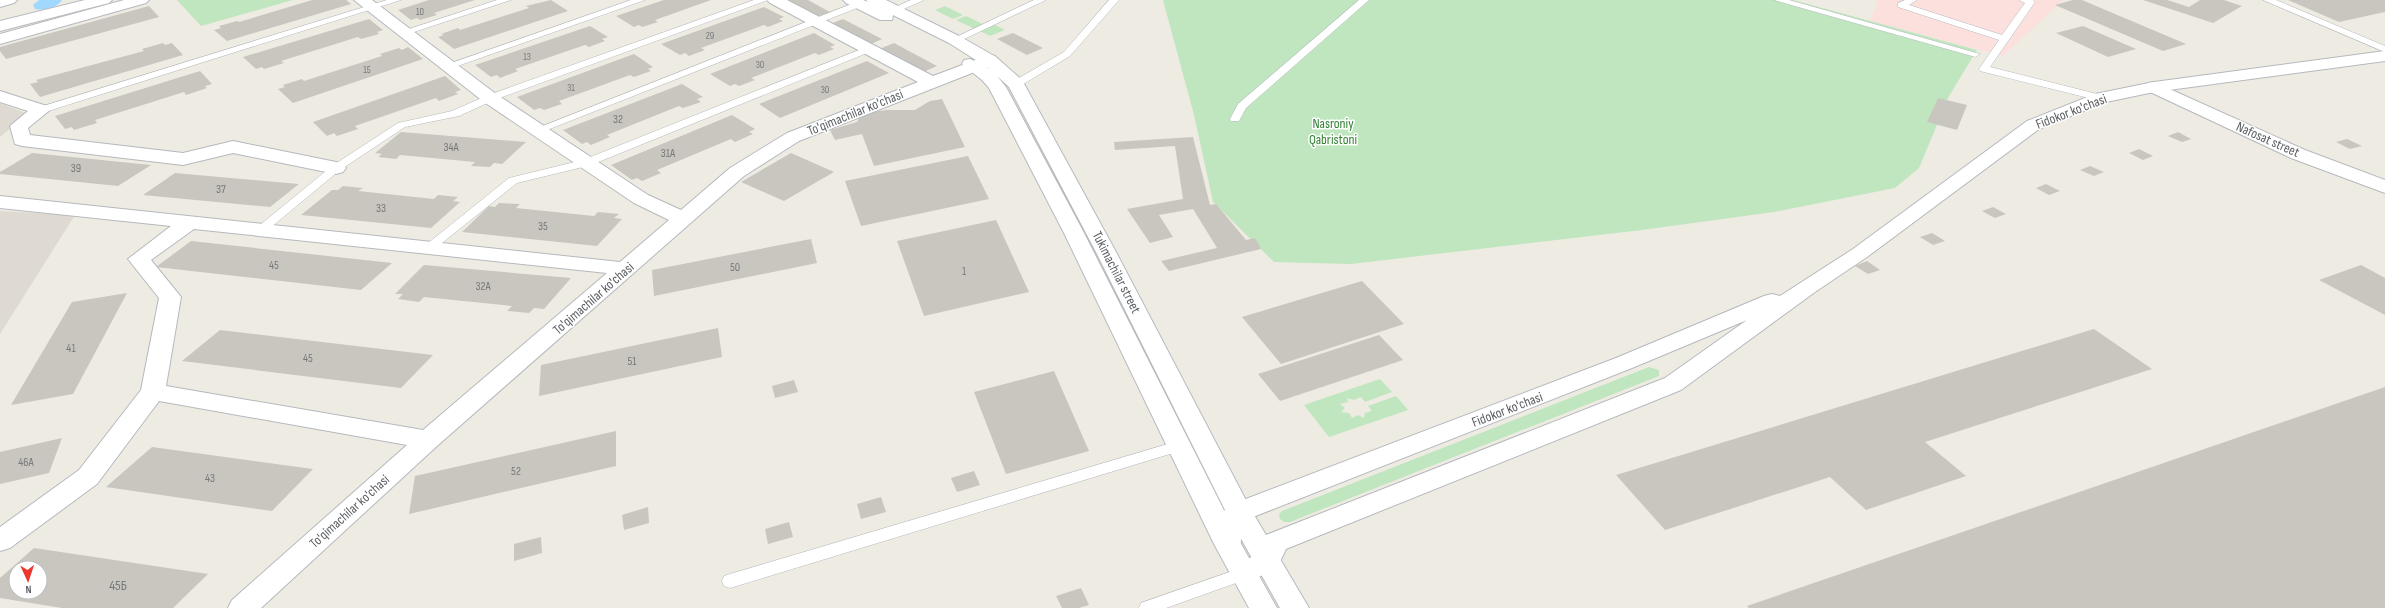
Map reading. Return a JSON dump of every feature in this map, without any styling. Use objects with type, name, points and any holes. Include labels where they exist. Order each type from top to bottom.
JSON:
[{"type":"street","points":[[0,2],[9,0]]},
{"type":"street","points":[[0,16],[72,0]]},
{"type":"street","points":[[0,26],[104,0]]},
{"type":"street","points":[[0,39],[141,0]]},
{"type":"street","points":[[775,0],[932,82]]},
{"type":"street","name":"Tukimachilar street","points":[[861,1],[894,10],[955,40],[981,63],[988,76],[997,87],[1074,233],[1178,446],[1228,544],[1264,608]]},
{"type":"street","name":"Tukimachilar street","points":[[861,1],[915,31],[981,63],[1006,72],[1016,84],[1106,252],[1239,512],[1295,608]]},
{"type":"street","points":[[367,4],[490,98],[641,199],[683,219]]},
{"type":"street","name":"Fidokor ko'chasi","points":[[1267,560],[1270,548],[1276,542],[1673,384],[1807,287],[1860,253],[2033,125],[2101,98],[2154,87],[2385,56]]},
{"type":"street","name":"To'qimachilar ko'chasi","points":[[242,608],[428,440],[737,172],[793,137],[981,63]]},
{"type":"street","name":"Nafosat street","points":[[2154,87],[2298,154],[2385,187]]},
{"type":"street","points":[[0,96],[41,110]]},
{"type":"street","points":[[41,110],[19,126],[22,140],[183,159],[234,147],[336,168]]},
{"type":"street","points":[[0,202],[626,269]]},
{"type":"street","points":[[0,541],[88,477],[153,392],[170,297],[139,259],[190,222]]},
{"type":"street","name":"Fidokor ko'chasi","points":[[1239,512],[1624,363],[1807,287]]},
{"type":"street","points":[[153,392],[428,440]]},
{"type":"street","points":[[1228,544],[1227,535],[1230,522],[1239,512]]},
{"type":"street","points":[[1244,573],[1267,560]]},
{"type":"lane","points":[[41,110],[367,4],[396,0]]},
{"type":"lane","points":[[405,32],[506,0]]},
{"type":"lane","points":[[448,66],[640,0]]},
{"type":"lane","points":[[260,230],[336,168],[402,125],[456,114],[490,98],[763,0]]},
{"type":"lane","points":[[894,10],[919,0]]},
{"type":"lane","points":[[955,40],[1041,0]]},
{"type":"lane","points":[[1016,84],[1067,54],[1114,0]]},
{"type":"lane","points":[[1236,118],[1242,106],[1364,0]]},
{"type":"lane","points":[[1779,0],[1975,54]]},
{"type":"lane","points":[[1912,0],[1901,5],[2004,39]]},
{"type":"lane","points":[[2024,0],[2030,2],[1984,70],[2101,98]]},
{"type":"lane","points":[[2268,0],[2385,49]]},
{"type":"lane","points":[[538,130],[816,21],[861,1]]},
{"type":"lane","points":[[428,248],[513,180],[587,163],[869,49]]},
{"type":"lane","points":[[730,581],[1178,446]]},
{"type":"lane","points":[[1147,608],[1244,573]]},
{"type":"shaded area","points":[[1876,0],[2063,0],[2003,56],[1870,21],[1878,1]]},
{"type":"shaded area","points":[[0,103],[28,114],[0,137]]},
{"type":"shaded area","points":[[0,211],[75,215],[0,334]]},
{"type":"green space","points":[[177,0],[293,0],[201,26]]},
{"type":"green space","name":"Nasroniy Qabristoni","points":[[1163,0],[1793,0],[1977,50],[1949,96],[1919,168],[1895,188],[1774,212],[1642,230],[1351,264],[1274,262],[1213,202],[1194,115]]},
{"type":"green space","points":[[945,6],[963,15],[953,19],[935,10]]},
{"type":"green space","points":[[966,16],[985,25],[975,29],[956,20]]},
{"type":"green space","points":[[995,25],[1005,30],[990,36],[980,31]]},
{"type":"green space","points":[[1649,367],[1659,370],[1659,376],[1290,522],[1284,522],[1280,519],[1279,514],[1282,511]]},
{"type":"green space","points":[[1380,379],[1392,392],[1365,402],[1361,397],[1354,400],[1347,398],[1348,402],[1340,404],[1345,408],[1341,412],[1349,413],[1352,418],[1358,415],[1364,418],[1365,413],[1372,411],[1368,406],[1396,396],[1408,410],[1329,437],[1304,405]]},
{"type":"building","points":[[312,0],[346,0],[351,4],[227,41],[214,30],[221,28],[219,26],[237,21],[239,22]]},
{"type":"building","points":[[429,0],[475,0],[434,13],[437,15],[420,20],[417,18],[411,20],[398,10]]},
{"type":"building","points":[[551,0],[568,11],[454,49],[438,37],[444,35],[441,34],[458,28],[460,30],[529,8],[526,6]]},
{"type":"building","points":[[664,0],[711,0],[655,20],[658,22],[642,27],[639,25],[634,27],[616,16]]},
{"type":"building","points":[[784,0],[808,0],[830,12],[816,17]]},
{"type":"building","points":[[2073,0],[2082,0],[2186,44],[2163,51],[2055,5]]},
{"type":"building","points":[[2143,0],[2167,0],[2189,7],[2200,0],[2224,0],[2242,6],[2213,23]]},
{"type":"building","points":[[2288,0],[2385,0],[2385,12],[2339,22]]},
{"type":"building","points":[[149,6],[159,17],[6,59],[0,51],[0,47]]},
{"type":"building","points":[[764,7],[784,17],[779,19],[783,21],[768,27],[764,25],[701,48],[705,50],[689,56],[685,53],[680,55],[661,44]]},
{"type":"building","points":[[369,19],[383,30],[377,32],[379,34],[361,39],[358,37],[281,61],[284,63],[264,69],[262,67],[256,69],[243,57]]},
{"type":"building","points":[[843,19],[882,39],[869,45],[830,24]]},
{"type":"building","points":[[590,26],[608,37],[602,39],[605,41],[589,47],[585,45],[515,69],[518,71],[500,78],[497,75],[491,77],[475,65]]},
{"type":"building","points":[[2083,26],[2136,49],[2108,57],[2056,33]]},
{"type":"building","points":[[814,33],[835,45],[830,47],[834,49],[819,55],[815,53],[751,78],[755,80],[739,86],[735,84],[730,86],[710,74]]},
{"type":"building","points":[[1013,33],[1043,48],[1027,55],[997,39]]},
{"type":"building","points":[[163,43],[165,45],[172,43],[183,55],[40,97],[30,84],[38,82],[36,80],[144,51],[142,49]]},
{"type":"building","points":[[894,43],[937,66],[921,73],[877,50]]},
{"type":"building","points":[[408,47],[423,59],[293,103],[278,89],[285,87],[283,85],[302,79],[304,81],[382,56],[380,54],[399,48],[402,50]]},
{"type":"building","points":[[634,54],[653,67],[648,69],[651,71],[634,77],[630,75],[559,101],[562,104],[544,110],[540,108],[534,110],[517,97]]},
{"type":"building","points":[[867,61],[889,73],[780,118],[759,104]]},
{"type":"building","points":[[200,71],[212,84],[205,86],[207,88],[186,95],[184,92],[95,120],[97,123],[74,130],[72,127],[65,129],[55,116]]},
{"type":"building","points":[[445,76],[461,90],[455,92],[458,94],[439,101],[436,98],[355,126],[358,129],[337,136],[334,133],[327,136],[313,122]]},
{"type":"building","points":[[682,84],[703,97],[697,99],[701,102],[683,108],[679,106],[607,135],[610,137],[591,145],[587,142],[582,144],[563,130]]},
{"type":"building","points":[[1938,98],[1967,105],[1957,130],[1927,122]]},
{"type":"building","points":[[942,99],[965,147],[874,166],[862,134],[835,140],[830,130],[857,122],[859,118],[871,112],[887,110],[915,110],[930,101]]},
{"type":"building","points":[[732,115],[755,129],[749,132],[753,134],[735,142],[731,139],[657,170],[661,173],[642,181],[637,178],[632,180],[611,165]]},
{"type":"building","points":[[401,132],[526,142],[502,164],[494,163],[490,167],[471,166],[475,162],[400,155],[396,159],[378,157],[382,154],[375,153]]},
{"type":"building","points":[[2178,132],[2191,139],[2182,142],[2168,136]]},
{"type":"building","points":[[1193,137],[1210,205],[1216,204],[1246,240],[1255,238],[1261,249],[1169,271],[1161,261],[1217,248],[1193,209],[1159,215],[1173,237],[1150,243],[1127,209],[1183,199],[1175,146],[1115,150],[1114,142]]},
{"type":"building","points":[[2347,139],[2362,146],[2350,149],[2336,142]]},
{"type":"building","points":[[2139,149],[2153,156],[2143,160],[2129,153]]},
{"type":"building","points":[[32,153],[151,165],[118,186],[0,174],[0,172]]},
{"type":"building","points":[[791,153],[834,172],[784,201],[741,182]]},
{"type":"building","points":[[968,156],[989,199],[861,226],[845,181]]},
{"type":"building","points":[[2090,166],[2104,172],[2094,176],[2080,170]]},
{"type":"building","points":[[175,173],[299,184],[270,207],[143,195]]},
{"type":"building","points":[[2046,184],[2060,191],[2049,195],[2036,188]]},
{"type":"building","points":[[343,186],[363,188],[358,191],[434,199],[438,195],[458,197],[453,201],[460,202],[431,228],[301,215],[332,190],[338,190]]},
{"type":"building","points":[[499,203],[520,204],[516,208],[594,216],[598,212],[619,214],[614,218],[622,219],[597,246],[462,232],[489,206],[495,207]]},
{"type":"building","points":[[1993,207],[2006,214],[1995,218],[1982,211]]},
{"type":"building","points":[[996,220],[1029,292],[924,316],[897,241]]},
{"type":"building","points":[[1932,233],[1945,241],[1933,245],[1920,237]]},
{"type":"building","points":[[811,239],[817,263],[654,296],[652,270]]},
{"type":"building","points":[[191,241],[392,263],[361,290],[156,267]]},
{"type":"building","points":[[1867,261],[1880,270],[1868,274],[1855,266]]},
{"type":"building","points":[[424,265],[571,278],[544,309],[534,308],[529,313],[507,311],[512,306],[424,297],[419,302],[398,299],[403,294],[395,294]]},
{"type":"building","points":[[2361,265],[2385,278],[2385,315],[2319,280]]},
{"type":"building","points":[[1362,281],[1404,324],[1281,364],[1242,317]]},
{"type":"building","points":[[127,293],[73,394],[11,405],[72,302]]},
{"type":"building","points":[[718,328],[722,357],[539,396],[541,365]]},
{"type":"building","points":[[2094,329],[2152,369],[1925,442],[1966,476],[1866,510],[1830,477],[1665,530],[1616,475]]},
{"type":"building","points":[[220,330],[433,355],[401,388],[182,361]]},
{"type":"building","points":[[1379,335],[1403,360],[1280,401],[1258,374]]},
{"type":"building","points":[[1054,371],[1089,451],[1006,474],[974,392]]},
{"type":"building","points":[[794,380],[798,392],[775,398],[772,386]]},
{"type":"building","points":[[2385,387],[2385,608],[1749,608],[1747,606]]},
{"type":"building","points":[[616,431],[616,466],[409,514],[415,476]]},
{"type":"building","points":[[62,438],[49,473],[0,484],[0,452]]},
{"type":"building","points":[[152,447],[313,469],[272,511],[106,487]]},
{"type":"building","points":[[974,471],[980,485],[957,492],[951,478]]},
{"type":"building","points":[[881,497],[886,512],[861,519],[857,504]]},
{"type":"building","points":[[648,507],[649,523],[624,530],[622,515]]},
{"type":"building","points":[[789,522],[793,537],[768,544],[765,529]]},
{"type":"building","points":[[541,537],[542,553],[514,561],[514,544]]},
{"type":"building","points":[[34,548],[208,574],[173,608],[62,608],[12,600],[48,600],[48,560],[20,560]]},
{"type":"building","points":[[8,571],[8,599],[0,598],[0,578]]},
{"type":"building","points":[[1081,588],[1089,605],[1079,608],[1062,608],[1056,596]]},
{"type":"waterway","points":[[41,5],[54,0]]}]
